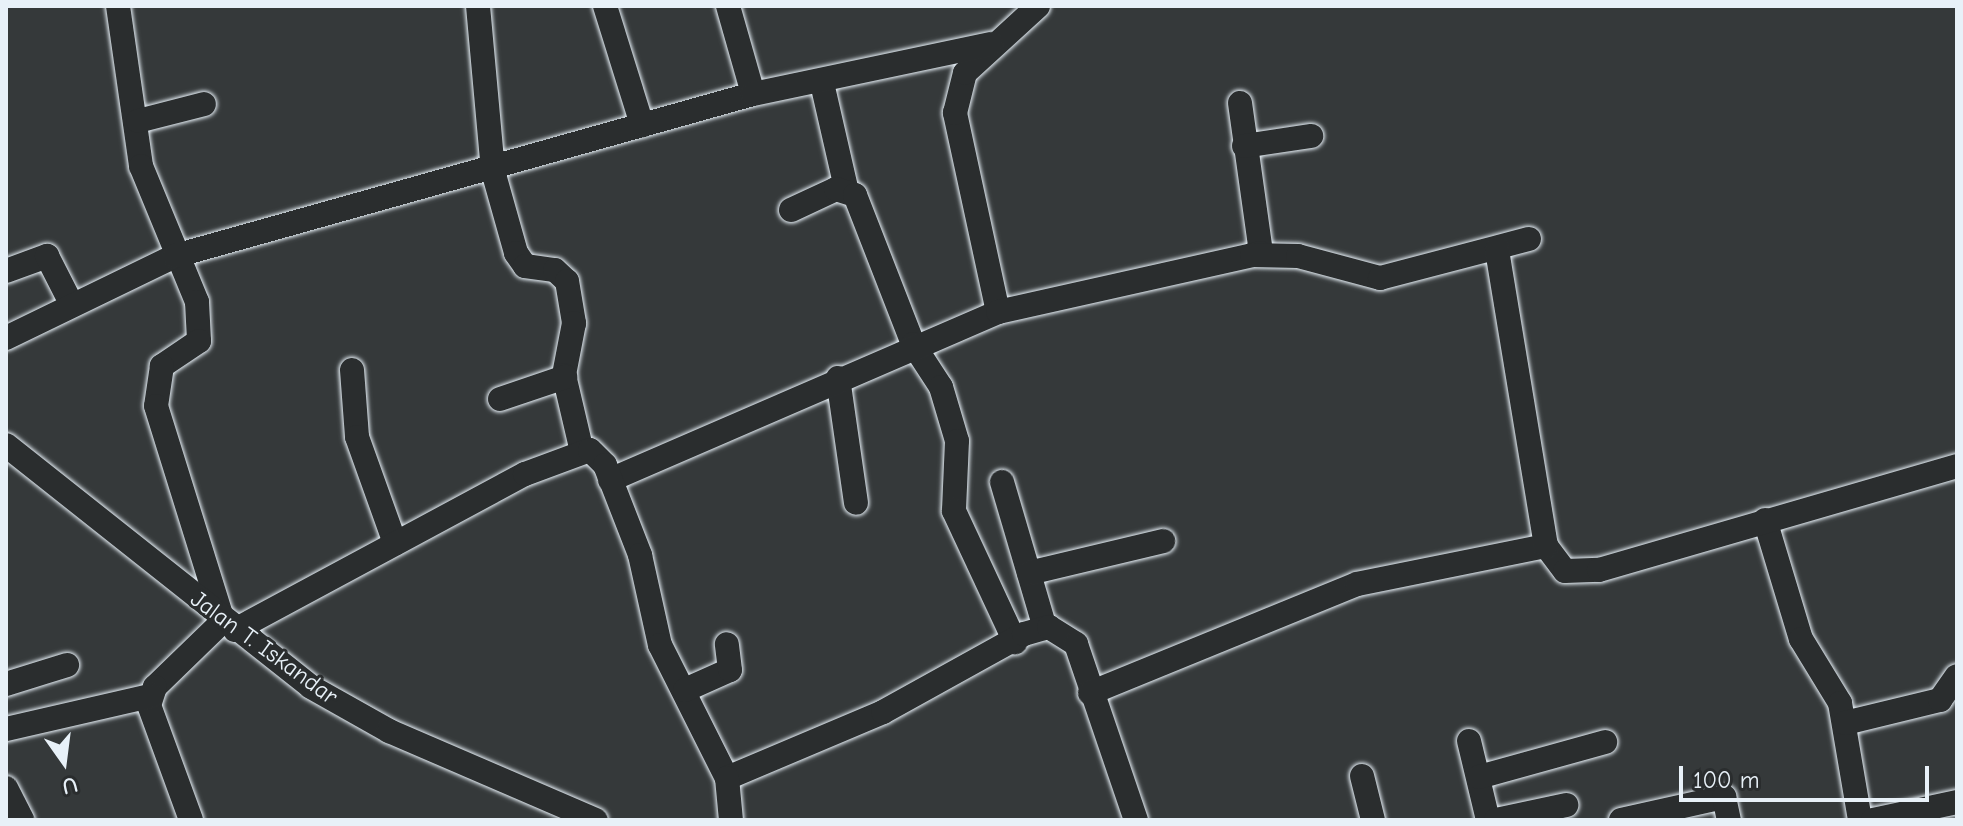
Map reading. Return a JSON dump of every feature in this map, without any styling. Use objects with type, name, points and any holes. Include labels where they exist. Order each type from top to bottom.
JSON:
[{"type":"street","points":[[118,6],[138,121],[141,166],[175,256],[195,288],[199,341],[162,366],[156,406],[229,625]]},
{"type":"street","points":[[478,6],[493,171],[519,258],[567,281],[574,323],[565,377],[582,452]]},
{"type":"street","points":[[605,6],[642,125]]},
{"type":"street","points":[[728,6],[753,94]]},
{"type":"street","points":[[998,312],[955,113],[965,73],[991,44],[1032,8]]},
{"type":"street","points":[[6,338],[175,256],[493,171],[753,94],[822,83],[991,44]]},
{"type":"street","points":[[822,83],[846,188],[913,344],[941,387],[957,441],[954,511],[1015,642]]},
{"type":"street","points":[[610,480],[913,344],[998,312],[1261,253],[1240,103]]},
{"type":"street","points":[[138,121],[204,104]]},
{"type":"street","points":[[1244,146],[1311,136]]},
{"type":"street","points":[[791,210],[846,188]]},
{"type":"street","points":[[1252,255],[1298,256],[1380,278],[1529,239]]},
{"type":"street","points":[[1497,249],[1546,546],[1565,571],[1583,572],[1957,466]]},
{"type":"street","points":[[6,271],[47,256],[72,305]]},
{"type":"street","points":[[352,370],[357,437],[395,543]]},
{"type":"street","points":[[500,399],[565,377]]},
{"type":"street","points":[[838,378],[856,503]]},
{"type":"street","name":"Jalan T. Iskandar","points":[[6,445],[311,687],[389,731],[596,820]]},
{"type":"street","points":[[6,729],[150,696],[229,625],[582,452],[598,454],[640,555],[660,645],[727,778],[731,820]]},
{"type":"street","points":[[1002,482],[1045,628],[1076,644],[1090,693],[1136,820]]},
{"type":"street","points":[[1765,520],[1801,639],[1835,691],[1845,723],[1860,820]]},
{"type":"street","points":[[1029,573],[1163,541]]},
{"type":"street","points":[[1090,693],[1357,584],[1546,546]]},
{"type":"street","points":[[727,778],[883,712],[1045,628]]},
{"type":"street","points":[[685,690],[730,670],[727,644]]},
{"type":"street","points":[[6,684],[67,665]]},
{"type":"street","points":[[1845,723],[1940,700],[1957,676]]},
{"type":"street","points":[[150,696],[191,820]]},
{"type":"street","points":[[1469,741],[1488,820]]},
{"type":"street","points":[[1479,777],[1605,742]]},
{"type":"street","points":[[1362,776],[1373,820]]},
{"type":"street","points":[[6,788],[22,820]]},
{"type":"street","points":[[1621,820],[1724,797],[1729,820]]},
{"type":"street","points":[[1873,820],[1957,802]]},
{"type":"street","points":[[1496,820],[1566,805]]}]
